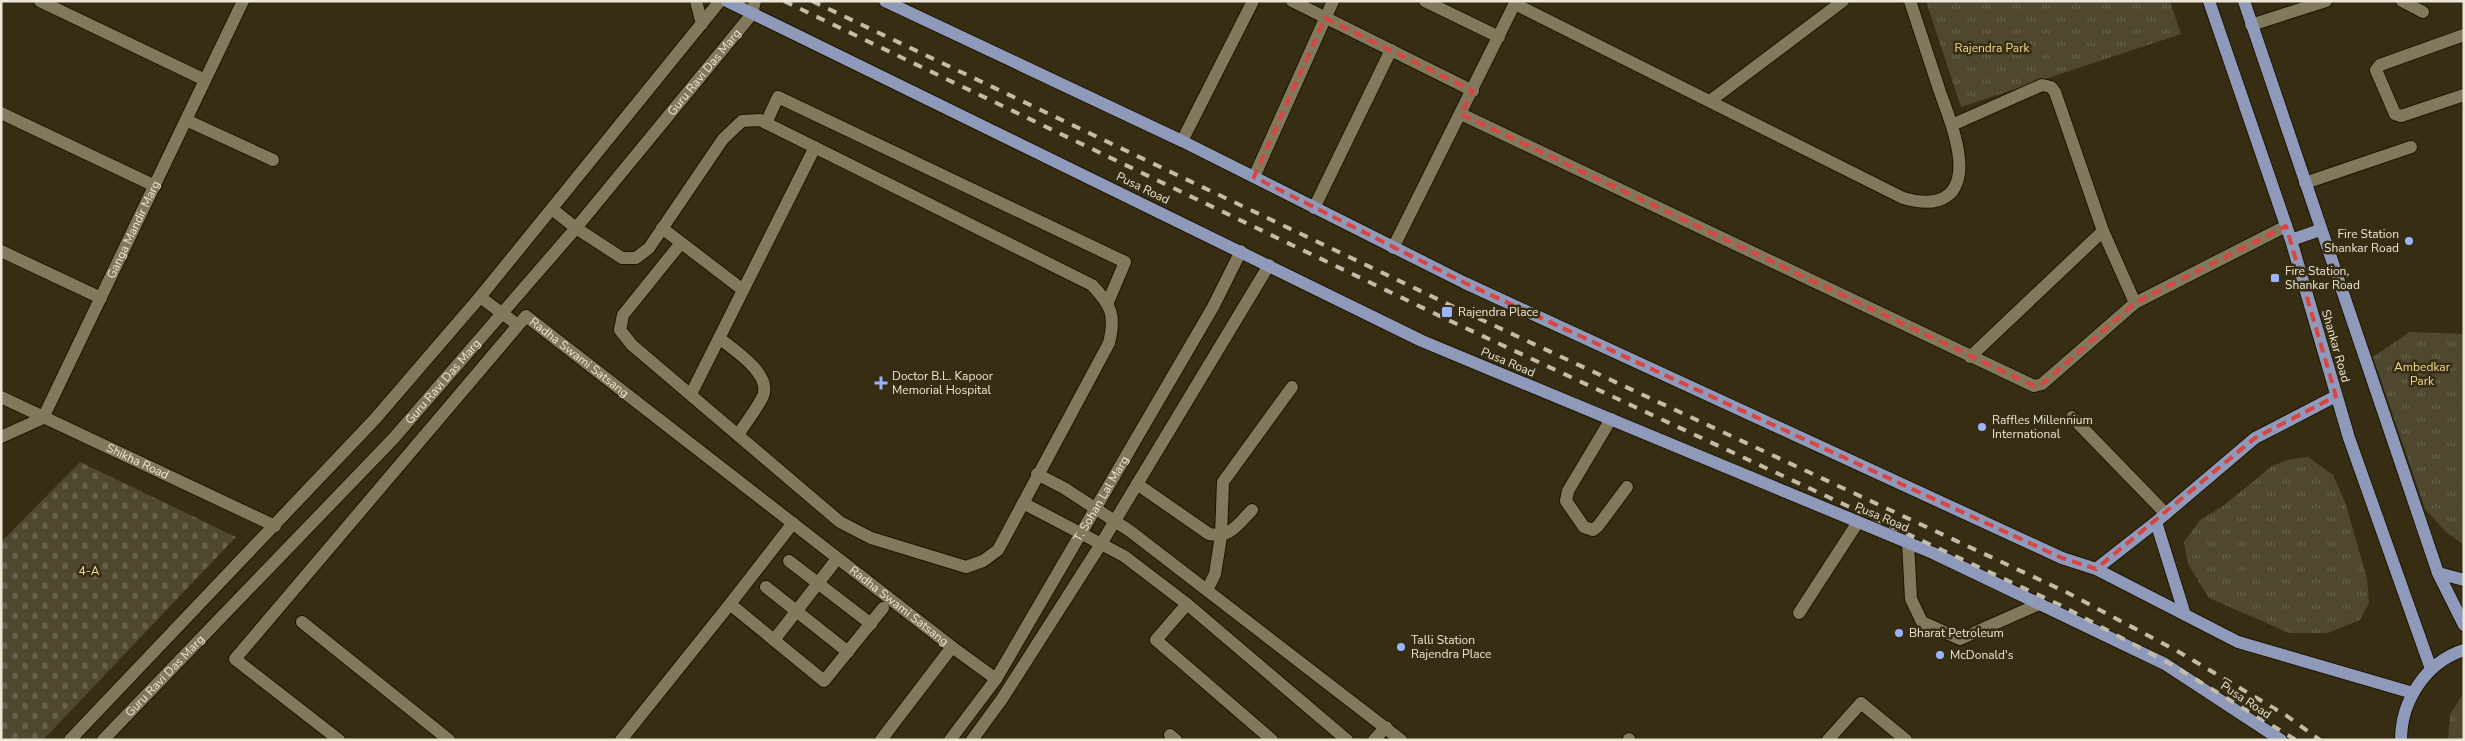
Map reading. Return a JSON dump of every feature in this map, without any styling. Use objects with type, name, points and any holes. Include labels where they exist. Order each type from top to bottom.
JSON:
[{"type":"main road","name":"Pusa Road","points":[[727,1],[753,8],[1422,341],[1908,542],[2040,604],[2165,664],[2281,740]]},
{"type":"main road","points":[[885,1],[1182,141],[1465,284],[2062,558],[2096,569],[2238,642],[2413,693]]},
{"type":"main road","name":"Shankar Road","points":[[2209,1],[2291,240],[2349,438],[2431,669]]},
{"type":"main road","name":"Shankar Road","points":[[2244,1],[2320,230],[2438,573],[2464,625]]},
{"type":"main road","points":[[2291,240],[2320,230]]},
{"type":"main road","points":[[2096,569],[2161,518],[2255,438],[2336,396]]},
{"type":"main road","points":[[2161,518],[2185,615]]},
{"type":"main road","points":[[2438,573],[2464,580]]},
{"type":"main road","points":[[2401,740],[2403,718],[2413,693],[2431,669],[2444,659],[2464,650]]},
{"type":"street","points":[[40,1],[205,80]]},
{"type":"street","name":"Ganga Mandir Marg","points":[[43,418],[243,1]]},
{"type":"street","points":[[696,1],[702,24]]},
{"type":"street","name":"Guru Ravi Das Marg","points":[[70,740],[375,419],[480,297],[720,1]]},
{"type":"street","points":[[1182,141],[1253,1]]},
{"type":"street","points":[[1292,1],[1473,91]]},
{"type":"street","points":[[1254,177],[1333,1]]},
{"type":"street","points":[[1425,1],[1450,7],[1499,37]]},
{"type":"street","points":[[1710,102],[1843,1]]},
{"type":"street","points":[[1393,248],[1516,3],[1903,198],[1921,203],[1944,198],[1953,191],[1959,174],[1952,125],[1910,1]]},
{"type":"street","points":[[2251,25],[2326,1]]},
{"type":"street","points":[[2402,1],[2423,12]]},
{"type":"street","name":"Guru Ravi Das Marg","points":[[103,740],[393,439],[576,228],[753,8]]},
{"type":"street","points":[[2464,35],[2380,64],[2376,70],[2395,114],[2401,116],[2464,95]]},
{"type":"street","points":[[1314,208],[1390,50]]},
{"type":"street","points":[[1952,125],[2042,85],[2051,87],[2055,92],[2103,231],[2134,302]]},
{"type":"street","points":[[766,122],[778,97],[1125,262],[1108,302]]},
{"type":"street","points":[[1,113],[155,186]]},
{"type":"street","points":[[1461,114],[2030,384],[2038,385],[2134,302],[2286,226]]},
{"type":"street","points":[[186,120],[273,160]]},
{"type":"street","points":[[552,209],[576,228],[622,258],[636,258],[649,248],[723,139],[742,121],[760,120],[1092,285],[1108,302],[1114,324],[1109,343],[1037,474],[998,550],[983,561],[966,567],[871,538],[840,522],[632,345],[620,330],[623,314],[681,243]]},
{"type":"street","points":[[691,394],[815,147]]},
{"type":"street","points":[[2305,183],[2411,147]]},
{"type":"street","points":[[662,228],[743,290]]},
{"type":"street","points":[[1970,357],[2103,231]]},
{"type":"street","points":[[1,251],[101,298]]},
{"type":"street","name":"T. Sohan Lal Marg","points":[[950,740],[996,679],[1094,508],[1213,307],[1241,251]]},
{"type":"street","name":"T. Sohan Lal Marg","points":[[972,740],[1002,699],[1115,522],[1269,265]]},
{"type":"street","points":[[480,297],[518,325]]},
{"type":"street","name":"Radha Swami Satsang","points":[[339,740],[234,659],[526,316],[952,647],[881,740]]},
{"type":"street","points":[[719,338],[756,368],[765,381],[764,394],[738,435]]},
{"type":"street","points":[[1207,590],[1214,574],[1221,536],[1223,482],[1292,387]]},
{"type":"street","name":"Shikha Road","points":[[1,397],[275,526]]},
{"type":"street","points":[[2072,417],[2161,518]]},
{"type":"street","points":[[1,436],[43,418]]},
{"type":"street","points":[[1611,419],[1568,491],[1566,500],[1584,527],[1592,530],[1627,486]]},
{"type":"street","points":[[1037,474],[1064,488],[1115,522],[1207,590],[1401,740]]},
{"type":"street","points":[[1137,484],[1209,534],[1221,536],[1229,532],[1252,510]]},
{"type":"street","points":[[1023,503],[1124,556],[1187,604],[1347,740]]},
{"type":"street","points":[[1798,613],[1858,522]]},
{"type":"street","points":[[621,740],[792,523]]},
{"type":"street","points":[[1908,542],[1911,599],[1922,622],[1960,639],[2040,604]]},
{"type":"street","points":[[789,561],[871,624]]},
{"type":"street","points":[[774,640],[833,564]]},
{"type":"street","points":[[766,588],[848,652]]},
{"type":"street","points":[[730,604],[824,681],[882,608]]},
{"type":"street","points":[[1187,604],[1156,640],[1272,740]]},
{"type":"street","points":[[302,622],[450,740]]},
{"type":"street","points":[[952,647],[996,679]]},
{"type":"street","points":[[1828,740],[1861,704],[1906,740]]},
{"type":"street","points":[[1374,740],[1386,727]]},
{"type":"highlighted area","points":[[1325,18],[1473,91],[1461,114],[2034,386],[2042,384],[2135,303],[2286,226],[2336,396],[2255,438],[2096,569],[2062,558],[1465,283],[1254,177]]},
{"type":"green space","name":"Rajendra Park","points":[[1926,1],[2170,1],[2181,34],[1961,107]]},
{"type":"green space","name":"Ambedkar Park","points":[[2410,332],[2464,334],[2464,545],[2446,532],[2425,509],[2373,357]]},
{"type":"green space","points":[[2308,457],[2333,475],[2345,502],[2367,578],[2369,603],[2360,620],[2328,633],[2289,633],[2209,598],[2188,564],[2184,542],[2200,520],[2223,506],[2272,466],[2291,459]]},
{"type":"green space","name":"4-A","points":[[80,462],[236,537],[43,740],[1,740],[1,542]]},
{"type":"green space","points":[[2464,692],[2464,740],[2448,740],[2450,715]]},
{"type":"railway","points":[[784,1],[1444,318],[2060,605],[2172,665],[2296,740]]},
{"type":"railway","points":[[812,1],[1450,305],[2066,592],[2179,652],[2287,716],[2320,740]]},
{"type":"place","name":"Fire Station Shankar Road","points":[[2409,241]]},
{"type":"place","name":"Fire Station, Shankar Road","points":[[2275,278]]},
{"type":"place","name":"Rajendra Place","points":[[1447,312]]},
{"type":"place","name":"Doctor B.L. Kapoor Memorial Hospital","points":[[881,383]]},
{"type":"place","name":"Raffles Millennium International","points":[[1982,427]]},
{"type":"place","name":"Bharat Petroleum","points":[[1899,633]]},
{"type":"place","name":"Talli Station Rajendra Place","points":[[1401,647]]},
{"type":"place","name":"McDonald's","points":[[1940,655]]}]
